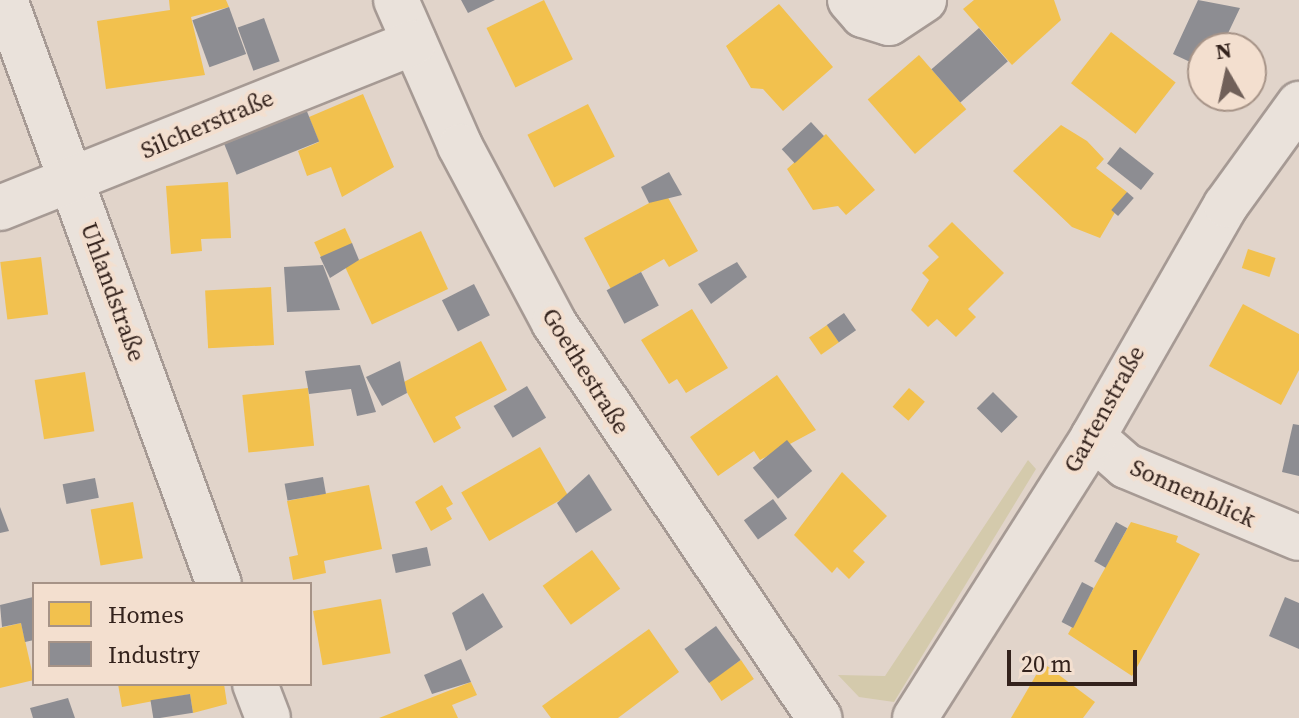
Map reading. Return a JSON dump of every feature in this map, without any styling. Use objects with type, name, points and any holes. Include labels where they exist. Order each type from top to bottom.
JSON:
[{"type":"street","name":"Uhlandstraße","points":[[5,0],[218,582]]},
{"type":"street","name":"Goethestraße","points":[[396,0],[554,323],[819,718]]},
{"type":"street","points":[[850,0],[863,15],[889,23],[924,0]]},
{"type":"street","name":"Silcherstraße","points":[[0,208],[414,42]]},
{"type":"street","name":"Gartenstraße","points":[[915,718],[1093,437],[1162,308],[1299,104]]},
{"type":"street","name":"Sonnenblick","points":[[1093,437],[1126,466],[1299,538]]},
{"type":"street","points":[[256,686],[268,718]]},
{"type":"shaded area","points":[[1028,460],[1036,469],[894,702],[859,697],[838,675],[885,676]]},
{"type":"building: Homes","points":[[169,0],[226,0],[229,7],[191,17],[205,75],[106,89],[97,21],[170,10]]},
{"type":"building: Homes","points":[[544,0],[573,59],[515,87],[486,28]]},
{"type":"building: Homes","points":[[974,0],[1054,0],[1061,20],[1012,65],[963,9]]},
{"type":"building: Homes","points":[[779,4],[833,67],[783,111],[763,89],[751,88],[726,46]]},
{"type":"building: Homes","points":[[1111,32],[1176,82],[1136,134],[1071,83]]},
{"type":"building: Homes","points":[[919,55],[966,109],[915,154],[868,100]]},
{"type":"building: Homes","points":[[363,94],[394,167],[342,197],[331,167],[307,176],[298,151],[319,142],[309,117]]},
{"type":"building: Homes","points":[[588,104],[615,157],[554,187],[527,135]]},
{"type":"building: Homes","points":[[1061,125],[1087,141],[1104,159],[1096,168],[1127,192],[1100,238],[1072,227],[1013,171]]},
{"type":"building: Homes","points":[[826,134],[875,190],[846,215],[838,206],[813,210],[787,169]]},
{"type":"building: Homes","points":[[228,182],[231,238],[201,239],[202,251],[171,254],[166,186]]},
{"type":"building: Homes","points":[[666,194],[698,251],[669,267],[664,259],[611,289],[584,238]]},
{"type":"building: Homes","points":[[952,222],[1004,273],[968,309],[976,317],[956,337],[937,319],[928,327],[911,310],[929,280],[922,273],[939,257],[928,246]]},
{"type":"building: Homes","points":[[345,228],[352,243],[321,258],[314,242]]},
{"type":"building: Homes","points":[[421,231],[448,289],[372,325],[345,266]]},
{"type":"building: Homes","points":[[1248,249],[1276,258],[1269,277],[1242,268]]},
{"type":"building: Homes","points":[[41,257],[48,315],[7,320],[0,262]]},
{"type":"building: Homes","points":[[271,287],[274,345],[208,348],[205,290]]},
{"type":"building: Homes","points":[[1243,304],[1299,334],[1299,370],[1281,405],[1209,366]]},
{"type":"building: Homes","points":[[692,309],[728,368],[686,393],[677,379],[669,384],[641,340]]},
{"type":"building: Homes","points":[[827,325],[839,342],[821,355],[809,338]]},
{"type":"building: Homes","points":[[481,341],[507,390],[455,417],[461,428],[434,443],[402,383]]},
{"type":"building: Homes","points":[[85,372],[94,431],[44,439],[35,380]]},
{"type":"building: Homes","points":[[777,375],[816,430],[760,460],[754,451],[718,476],[690,437]]},
{"type":"building: Homes","points":[[308,388],[314,446],[248,453],[242,395]]},
{"type":"building: Homes","points":[[909,388],[925,402],[908,421],[893,407]]},
{"type":"building: Homes","points":[[540,447],[568,495],[489,541],[461,492]]},
{"type":"building: Homes","points":[[842,472],[887,516],[853,551],[865,562],[849,579],[837,567],[832,573],[794,535]]},
{"type":"building: Homes","points":[[369,485],[382,549],[324,561],[326,573],[293,580],[289,557],[298,555],[287,501]]},
{"type":"building: Homes","points":[[442,485],[453,504],[446,508],[452,519],[431,531],[415,502]]},
{"type":"building: Homes","points":[[133,502],[143,558],[101,566],[91,509]]},
{"type":"building: Homes","points":[[1131,522],[1178,536],[1176,542],[1200,554],[1132,676],[1068,634]]},
{"type":"building: Homes","points":[[592,550],[620,589],[571,625],[543,586]]},
{"type":"building: Homes","points":[[381,599],[391,653],[323,665],[313,611]]},
{"type":"building: Homes","points":[[21,623],[32,680],[0,688],[0,628]]},
{"type":"building: Homes","points":[[649,629],[679,672],[618,718],[551,718],[542,706]]},
{"type":"building: Homes","points":[[741,660],[754,679],[722,701],[709,682]]},
{"type":"building: Homes","points":[[1043,663],[1095,702],[1083,718],[1011,718]]},
{"type":"building: Homes","points":[[471,682],[477,695],[452,705],[458,718],[379,718]]},
{"type":"building: Homes","points":[[118,686],[224,686],[227,704],[193,713],[190,694],[122,707]]},
{"type":"building: Industry","points":[[461,0],[495,0],[468,13]]},
{"type":"building: Industry","points":[[1198,0],[1240,8],[1229,32],[1187,32],[1187,61],[1173,54]]},
{"type":"building: Industry","points":[[229,7],[246,54],[209,67],[192,20]]},
{"type":"building: Industry","points":[[264,18],[280,61],[253,71],[238,28]]},
{"type":"building: Industry","points":[[979,28],[1008,61],[960,103],[931,69]]},
{"type":"building: Industry","points":[[306,109],[319,141],[237,175],[223,142]]},
{"type":"building: Industry","points":[[811,122],[824,136],[795,163],[782,149]]},
{"type":"building: Industry","points":[[1120,147],[1154,173],[1141,190],[1107,164]]},
{"type":"building: Industry","points":[[669,172],[682,195],[649,203],[641,187]]},
{"type":"building: Industry","points":[[1127,192],[1134,198],[1118,216],[1111,210]]},
{"type":"building: Industry","points":[[352,243],[359,260],[330,278],[320,257]]},
{"type":"building: Industry","points":[[737,262],[747,277],[711,304],[698,284]]},
{"type":"building: Industry","points":[[323,265],[340,310],[287,312],[284,267]]},
{"type":"building: Industry","points":[[641,272],[659,306],[624,324],[607,290]]},
{"type":"building: Industry","points":[[474,284],[490,315],[458,332],[442,300]]},
{"type":"building: Industry","points":[[844,313],[856,330],[839,342],[827,325]]},
{"type":"building: Industry","points":[[400,361],[407,393],[382,406],[366,377]]},
{"type":"building: Industry","points":[[360,365],[376,412],[357,416],[351,389],[309,394],[305,371]]},
{"type":"building: Industry","points":[[527,386],[546,418],[513,438],[494,406]]},
{"type":"building: Industry","points":[[993,392],[1018,417],[1001,433],[977,408]]},
{"type":"building: Industry","points":[[1293,424],[1299,425],[1299,476],[1282,472]]},
{"type":"building: Industry","points":[[787,440],[812,471],[778,499],[753,468]]},
{"type":"building: Industry","points":[[589,474],[612,510],[576,533],[557,503]]},
{"type":"building: Industry","points":[[323,477],[326,494],[288,501],[285,484]]},
{"type":"building: Industry","points":[[95,478],[99,498],[66,504],[63,484]]},
{"type":"building: Industry","points":[[773,499],[787,518],[758,540],[744,520]]},
{"type":"building: Industry","points":[[0,507],[9,531],[0,533]]},
{"type":"building: Industry","points":[[1116,522],[1127,528],[1106,568],[1094,561]]},
{"type":"building: Industry","points":[[427,547],[431,566],[396,573],[392,554]]},
{"type":"building: Industry","points":[[1082,582],[1094,588],[1073,628],[1062,622]]},
{"type":"building: Industry","points":[[483,593],[503,627],[466,651],[452,613]]},
{"type":"building: Industry","points":[[32,597],[32,640],[25,642],[21,623],[2,627],[0,605]]},
{"type":"building: Industry","points":[[1285,597],[1299,603],[1299,649],[1269,636]]},
{"type":"building: Industry","points":[[716,626],[741,660],[709,683],[684,649]]},
{"type":"building: Industry","points":[[461,659],[471,682],[432,694],[424,675]]},
{"type":"building: Industry","points":[[190,694],[193,713],[153,718],[150,700]]},
{"type":"building: Industry","points":[[68,698],[75,718],[33,718],[30,708]]}]
